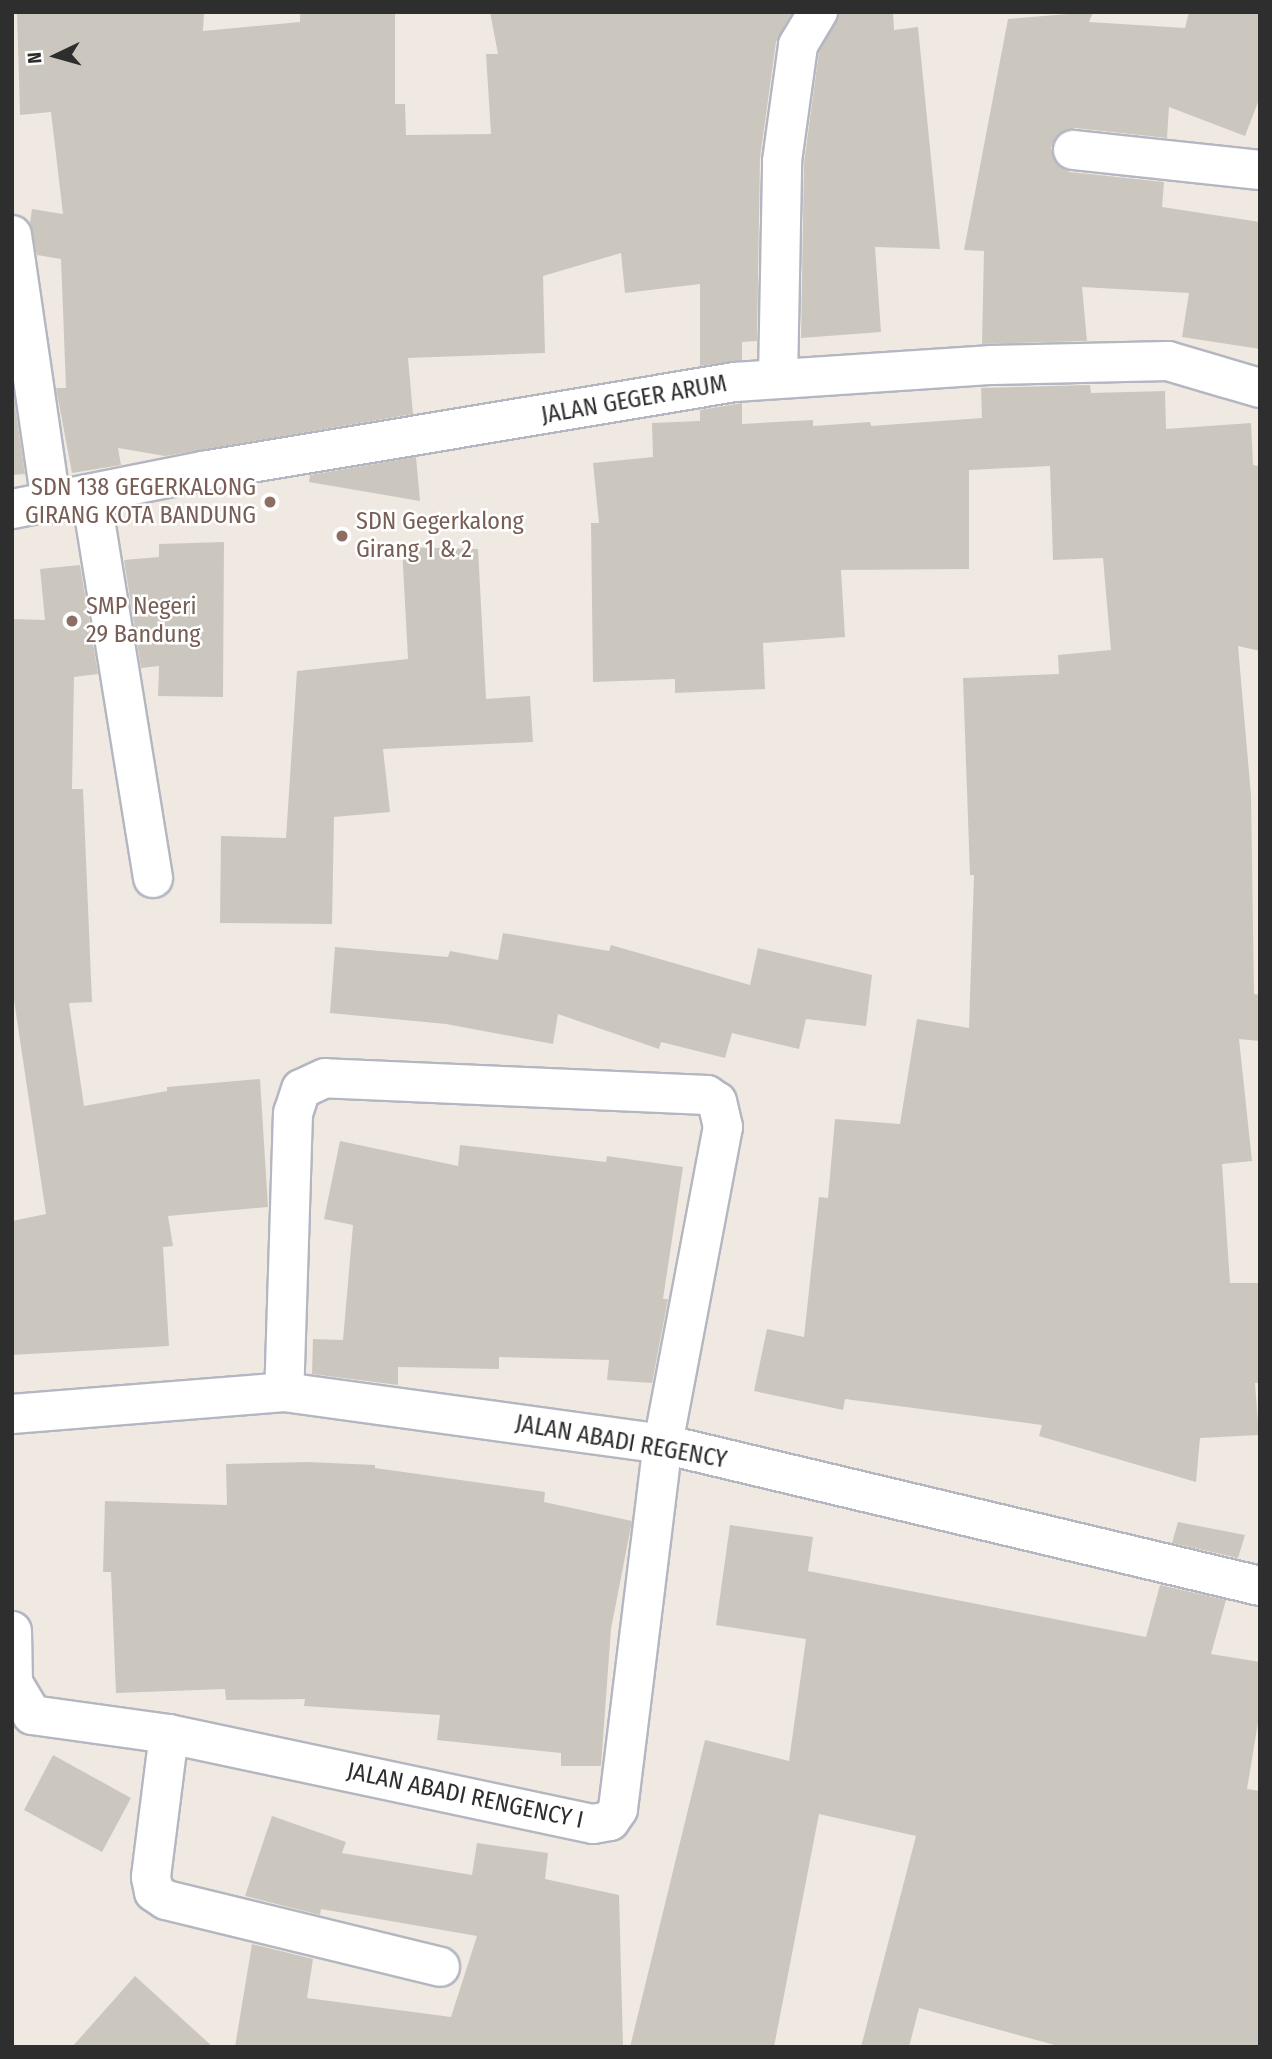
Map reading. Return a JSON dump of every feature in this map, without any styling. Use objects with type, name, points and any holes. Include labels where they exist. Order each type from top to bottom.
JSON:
[{"type":"street","points":[[778,379],[782,161],[798,45],[818,12]]},
{"type":"street","points":[[1073,150],[1260,170]]},
{"type":"street","points":[[12,235],[51,503]]},
{"type":"street","name":"JALAN GEGER ARUM","points":[[12,509],[203,471],[735,382],[992,365],[1168,361],[1260,388]]},
{"type":"street","points":[[92,495],[153,878]]},
{"type":"street","name":"JALAN ABADI RENGENCY I","points":[[12,1631],[13,1684],[32,1715],[169,1734],[593,1824],[610,1821],[618,1809],[663,1444],[723,1127],[718,1102],[707,1095],[324,1078],[301,1089],[293,1113],[284,1392]]},
{"type":"street","name":"JALAN ABADI REGENCY","points":[[12,1414],[284,1392],[663,1444],[1260,1586]]},
{"type":"street","points":[[169,1734],[150,1877],[155,1892],[166,1900],[440,1967]]},
{"type":"building","points":[[17,12],[204,12],[203,31],[300,22],[300,12],[395,12],[395,104],[405,104],[406,135],[491,134],[486,54],[498,54],[490,12],[792,12],[776,42],[760,158],[757,341],[742,342],[742,360],[700,366],[700,284],[625,293],[621,253],[543,276],[545,353],[408,358],[413,414],[165,456],[118,448],[121,465],[72,473],[56,388],[66,388],[61,259],[37,255],[30,223],[32,209],[63,214],[51,112],[20,115]]},
{"type":"building","points":[[840,12],[893,12],[894,30],[918,27],[940,249],[875,247],[881,332],[801,338],[804,163],[819,52]]},
{"type":"building","points":[[1093,12],[1089,22],[1185,28],[1189,12],[1260,12],[1260,97],[1245,136],[1169,107],[1167,138],[1075,128],[1056,137],[1051,148],[1060,167],[1070,172],[1164,182],[1162,207],[1260,222],[1260,349],[1182,337],[1189,293],[1082,287],[1087,341],[982,344],[984,251],[964,250],[1008,19]]},
{"type":"building","points":[[1090,385],[1091,393],[1165,391],[1166,429],[1251,423],[1253,465],[1260,466],[1260,651],[1238,646],[1251,795],[1254,994],[1260,995],[1260,1041],[1239,1039],[1252,1161],[1222,1164],[1230,1283],[1260,1283],[1260,1383],[1255,1383],[1259,1435],[1200,1438],[1196,1482],[1039,1436],[1042,1425],[845,1399],[843,1410],[754,1391],[767,1329],[804,1337],[819,1197],[828,1198],[835,1119],[900,1124],[917,1019],[969,1028],[974,875],[970,875],[963,678],[1059,674],[1058,655],[1111,650],[1103,558],[1053,560],[1050,466],[969,470],[969,569],[841,570],[845,637],[763,643],[765,689],[675,693],[675,679],[593,682],[591,523],[599,523],[593,463],[653,457],[652,423],[700,421],[700,410],[742,403],[742,424],[813,420],[813,426],[870,422],[871,426],[982,418],[981,388]]},
{"type":"building","points":[[13,391],[25,474],[12,475]]},
{"type":"building","points":[[416,457],[420,501],[309,482],[310,475]]},
{"type":"building","points":[[224,542],[223,697],[158,696],[159,666],[141,668],[124,560],[159,557],[159,544]]},
{"type":"building","points":[[402,547],[478,549],[486,699],[530,696],[533,742],[383,749],[390,812],[334,817],[332,924],[220,923],[221,836],[286,838],[297,671],[408,659]]},
{"type":"building","points":[[80,565],[98,674],[74,677],[72,789],[83,789],[92,1002],[69,1003],[84,1106],[167,1091],[167,1087],[260,1079],[268,1207],[168,1216],[173,1246],[163,1247],[169,1346],[12,1355],[12,1221],[46,1214],[14,1000],[12,619],[45,620],[40,569]]},
{"type":"building","points":[[503,933],[609,951],[611,945],[750,985],[758,948],[872,975],[866,1026],[806,1019],[799,1049],[732,1033],[725,1058],[661,1042],[659,1049],[558,1014],[553,1044],[446,1024],[330,1013],[335,947],[448,957],[450,951],[498,960]]},
{"type":"building","points":[[340,1141],[458,1166],[460,1145],[606,1162],[607,1156],[683,1167],[663,1299],[668,1299],[652,1383],[607,1380],[609,1360],[499,1357],[499,1369],[398,1367],[398,1385],[312,1374],[313,1339],[343,1340],[353,1225],[324,1219]]},
{"type":"building","points":[[308,1462],[375,1465],[375,1468],[545,1492],[544,1502],[632,1521],[611,1629],[601,1766],[561,1766],[561,1753],[437,1740],[440,1715],[304,1706],[305,1699],[226,1700],[225,1689],[116,1693],[111,1572],[103,1572],[105,1501],[227,1505],[226,1464]]},
{"type":"building","points":[[1178,1522],[1245,1535],[1238,1558],[1172,1543]]},
{"type":"building","points":[[730,1525],[813,1537],[808,1571],[1146,1637],[1160,1585],[1226,1600],[1211,1654],[1260,1662],[1260,1711],[1247,1789],[1260,1791],[1260,2047],[1062,2047],[919,2008],[909,2047],[861,2047],[916,1836],[819,1814],[774,2047],[630,2047],[705,1740],[789,1761],[806,1639],[716,1625]]},
{"type":"building","points":[[53,1755],[131,1798],[102,1852],[24,1810]]},
{"type":"building","points":[[272,1816],[346,1842],[342,1853],[472,1875],[477,1843],[548,1853],[545,1879],[619,1895],[623,2047],[235,2047],[252,1944],[313,1959],[307,1998],[451,2017],[477,1936],[321,1909],[320,1915],[245,1896]]},
{"type":"building","points":[[135,1976],[213,2047],[72,2047]]},
{"type":"place","name":"SDN 138 GEGERKALONG GIRANG KOTA BANDUNG","points":[[270,502]]},
{"type":"place","name":"SDN Gegerkalong Girang 1 & 2","points":[[342,536]]},
{"type":"place","name":"SMP Negeri 29 Bandung","points":[[72,621]]}]
